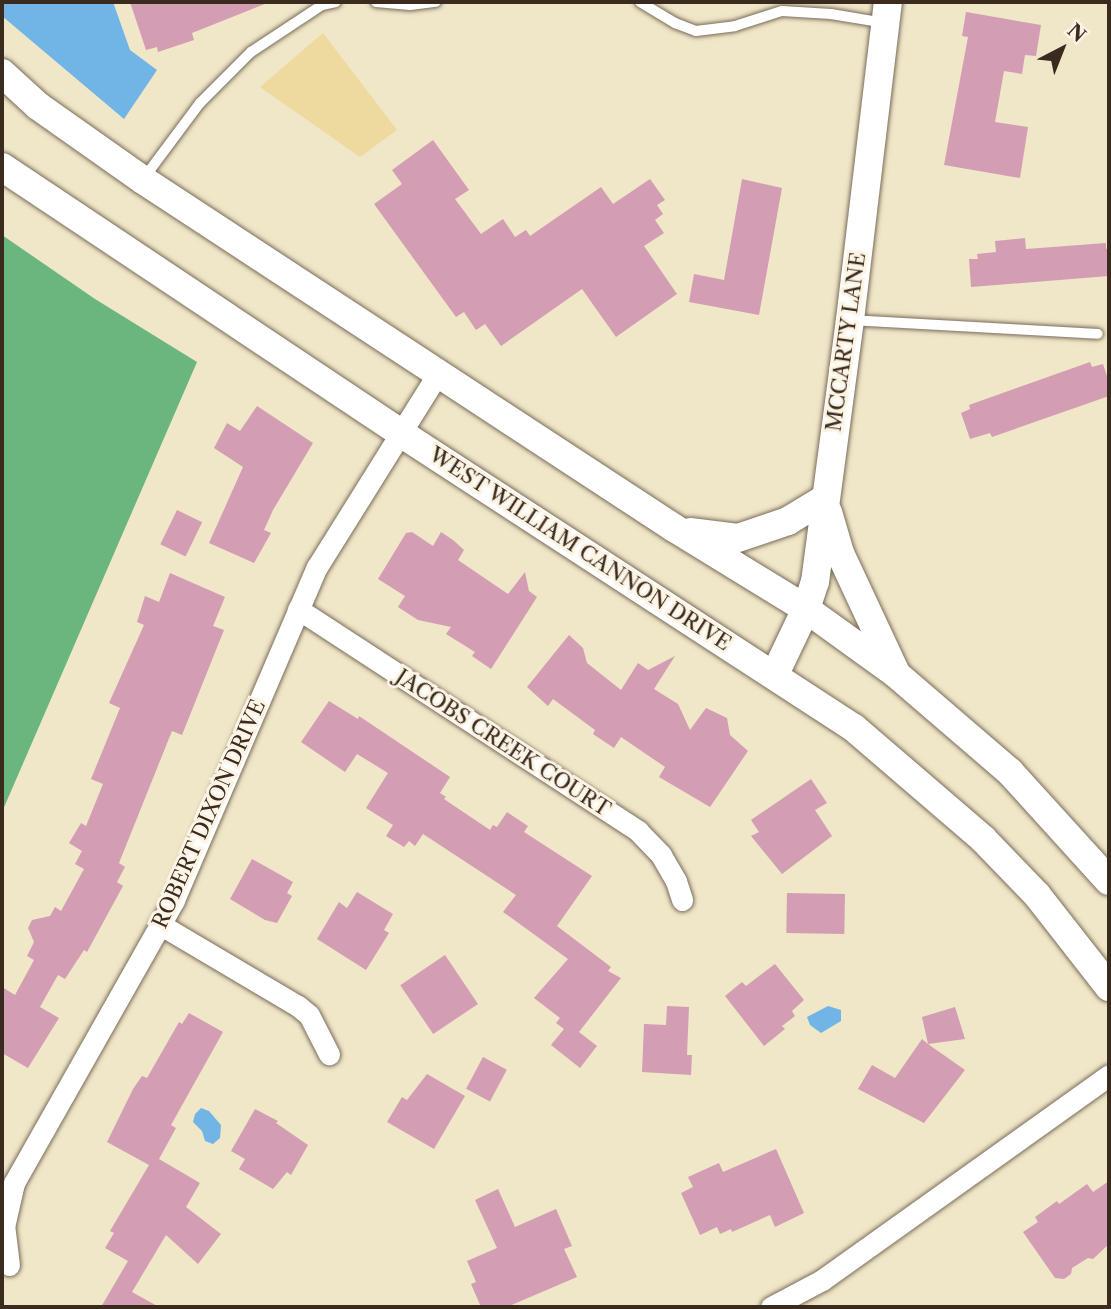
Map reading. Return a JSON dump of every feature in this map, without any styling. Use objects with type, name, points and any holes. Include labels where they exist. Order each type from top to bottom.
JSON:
[{"type":"main road","name":"MCCARTY LANE","points":[[775,674],[806,609],[815,582],[887,12]]},
{"type":"main road","points":[[2,74],[49,114],[143,180],[674,528],[806,609],[896,674],[1010,772],[1109,881]]},
{"type":"main road","name":"WEST WILLIAM CANNON DRIVE","points":[[2,167],[399,432],[775,674],[854,729],[920,781],[983,838],[1037,895],[1109,987]]},
{"type":"main road","points":[[674,528],[714,537],[738,538],[788,522],[824,499],[840,554],[896,674]]},
{"type":"street","name":"ROBERT DIXON DRIVE","points":[[9,1265],[4,1227],[13,1183],[161,925],[200,844],[317,567],[439,372]]},
{"type":"street","name":"JACOBS CREEK COURT","points":[[298,609],[638,831],[661,855],[676,881],[682,900]]},
{"type":"street","points":[[161,925],[298,1006],[309,1016],[329,1054]]},
{"type":"street","points":[[771,1307],[822,1280],[1109,1075]]},
{"type":"lane","points":[[143,180],[200,103],[251,52],[322,5],[336,2]]},
{"type":"lane","points":[[376,2],[410,5],[436,2]]},
{"type":"lane","points":[[640,2],[675,23],[696,31],[735,26],[782,11],[831,14],[887,12]]},
{"type":"lane","points":[[850,320],[1098,334]]},
{"type":"green space","points":[[2,235],[95,299],[197,362],[2,812]]},
{"type":"sand","points":[[323,33],[397,130],[360,157],[260,87]]},
{"type":"water","points":[[2,2],[113,2],[130,50],[157,70],[124,119],[2,16]]},
{"type":"water","points":[[828,1006],[841,1010],[841,1021],[821,1033],[810,1025],[807,1017]]},
{"type":"water","points":[[201,1108],[209,1111],[221,1125],[220,1138],[213,1144],[205,1141],[202,1131],[193,1122],[195,1114]]},
{"type":"building","points":[[130,2],[270,2],[192,33],[194,40],[158,52],[157,47],[146,50]]},
{"type":"building","points":[[966,12],[1041,25],[1036,56],[1025,55],[1022,74],[1004,71],[995,122],[1028,127],[1020,178],[944,165],[968,37],[962,36]]},
{"type":"building","points":[[433,140],[469,190],[455,199],[481,234],[503,219],[515,237],[526,230],[530,236],[601,187],[613,204],[650,179],[665,200],[657,205],[663,214],[655,220],[664,233],[644,246],[677,294],[616,337],[582,289],[501,346],[485,324],[476,330],[464,312],[456,317],[374,204],[402,184],[392,170]]},
{"type":"building","points":[[742,179],[782,188],[759,315],[689,302],[694,274],[724,280]]},
{"type":"building","points":[[1025,238],[1026,249],[1106,243],[1106,249],[1109,248],[1109,276],[971,287],[969,259],[978,259],[977,254],[996,252],[995,241]]},
{"type":"building","points":[[1090,362],[1092,367],[1103,364],[1109,382],[1109,396],[992,437],[990,433],[970,439],[961,413],[970,409],[969,405]]},
{"type":"building","points":[[257,406],[313,443],[273,510],[264,530],[271,533],[254,563],[209,543],[243,467],[214,448],[227,423],[240,431]]},
{"type":"building","points":[[177,510],[202,522],[186,556],[160,544]]},
{"type":"building","points":[[412,532],[433,546],[441,532],[464,550],[458,560],[508,594],[525,572],[529,591],[537,597],[491,669],[472,656],[475,652],[446,634],[451,627],[418,620],[398,607],[405,596],[378,579],[406,533]]},
{"type":"building","points":[[170,573],[225,597],[213,626],[224,630],[182,735],[172,731],[119,863],[125,867],[117,882],[123,886],[87,952],[84,950],[65,979],[58,975],[40,1007],[59,1018],[28,1068],[2,1053],[2,987],[15,995],[34,960],[27,956],[34,942],[28,928],[32,920],[50,916],[55,907],[61,911],[84,869],[75,864],[82,851],[69,843],[81,823],[86,826],[103,784],[91,779],[120,708],[109,703],[144,625],[137,622],[145,596],[159,602]]},
{"type":"building","points":[[569,635],[583,648],[587,663],[621,690],[638,663],[648,670],[675,656],[654,689],[678,704],[690,730],[706,708],[727,718],[730,735],[748,751],[710,807],[659,777],[665,767],[621,737],[614,748],[593,734],[595,730],[553,699],[548,706],[527,687]]},
{"type":"building","points":[[329,701],[358,719],[359,716],[450,777],[440,793],[446,797],[444,799],[490,830],[493,825],[497,827],[507,812],[528,826],[524,832],[592,876],[557,926],[611,967],[608,971],[621,978],[579,1032],[597,1046],[580,1068],[551,1045],[564,1029],[556,1023],[560,1018],[534,998],[568,959],[503,912],[516,895],[423,834],[415,846],[409,841],[404,847],[386,836],[393,825],[366,808],[388,773],[357,754],[345,772],[301,742]]},
{"type":"building","points":[[811,779],[827,803],[815,810],[832,836],[782,874],[751,836],[759,832],[751,820]]},
{"type":"building","points":[[252,859],[293,882],[287,893],[292,896],[277,923],[265,920],[230,899]]},
{"type":"building","points":[[357,892],[393,914],[384,930],[389,933],[366,970],[317,939],[339,902],[347,908]]},
{"type":"building","points":[[787,893],[845,894],[844,934],[786,933]]},
{"type":"building","points":[[445,955],[478,1004],[433,1034],[400,985]]},
{"type":"building","points":[[775,964],[804,1000],[792,1011],[795,1016],[782,1026],[785,1029],[764,1046],[725,996],[742,982],[746,986]]},
{"type":"building","points":[[667,1006],[689,1007],[687,1055],[692,1055],[691,1075],[642,1072],[644,1024],[666,1025]]},
{"type":"building","points":[[955,1007],[965,1039],[928,1044],[922,1017]]},
{"type":"building","points":[[189,1013],[223,1032],[171,1125],[176,1128],[159,1159],[200,1183],[186,1207],[221,1234],[198,1264],[166,1235],[132,1292],[159,1307],[101,1307],[128,1261],[105,1248],[114,1233],[110,1231],[149,1165],[107,1142],[133,1089],[142,1076],[147,1078],[179,1022],[182,1024]]},
{"type":"building","points":[[922,1039],[965,1070],[924,1123],[858,1089],[872,1065],[895,1078]]},
{"type":"building","points":[[483,1057],[507,1070],[490,1101],[466,1089]]},
{"type":"building","points":[[427,1074],[465,1096],[434,1149],[387,1122],[402,1097],[407,1100]]},
{"type":"building","points":[[255,1109],[278,1121],[276,1123],[308,1145],[291,1175],[287,1172],[273,1189],[239,1169],[245,1159],[231,1151]]},
{"type":"building","points":[[776,1149],[804,1213],[775,1227],[770,1215],[732,1232],[731,1229],[720,1234],[717,1227],[700,1235],[681,1193],[693,1187],[688,1177],[719,1163],[723,1172]]},
{"type":"building","points":[[1109,1181],[1109,1244],[1093,1259],[1088,1258],[1072,1268],[1071,1274],[1064,1279],[1055,1278],[1023,1232],[1038,1222],[1035,1217],[1057,1201],[1059,1204],[1087,1184],[1093,1192]]},
{"type":"building","points":[[498,1189],[515,1227],[556,1209],[572,1246],[564,1249],[577,1277],[507,1307],[481,1307],[471,1284],[476,1282],[467,1261],[497,1248],[475,1200]]}]
